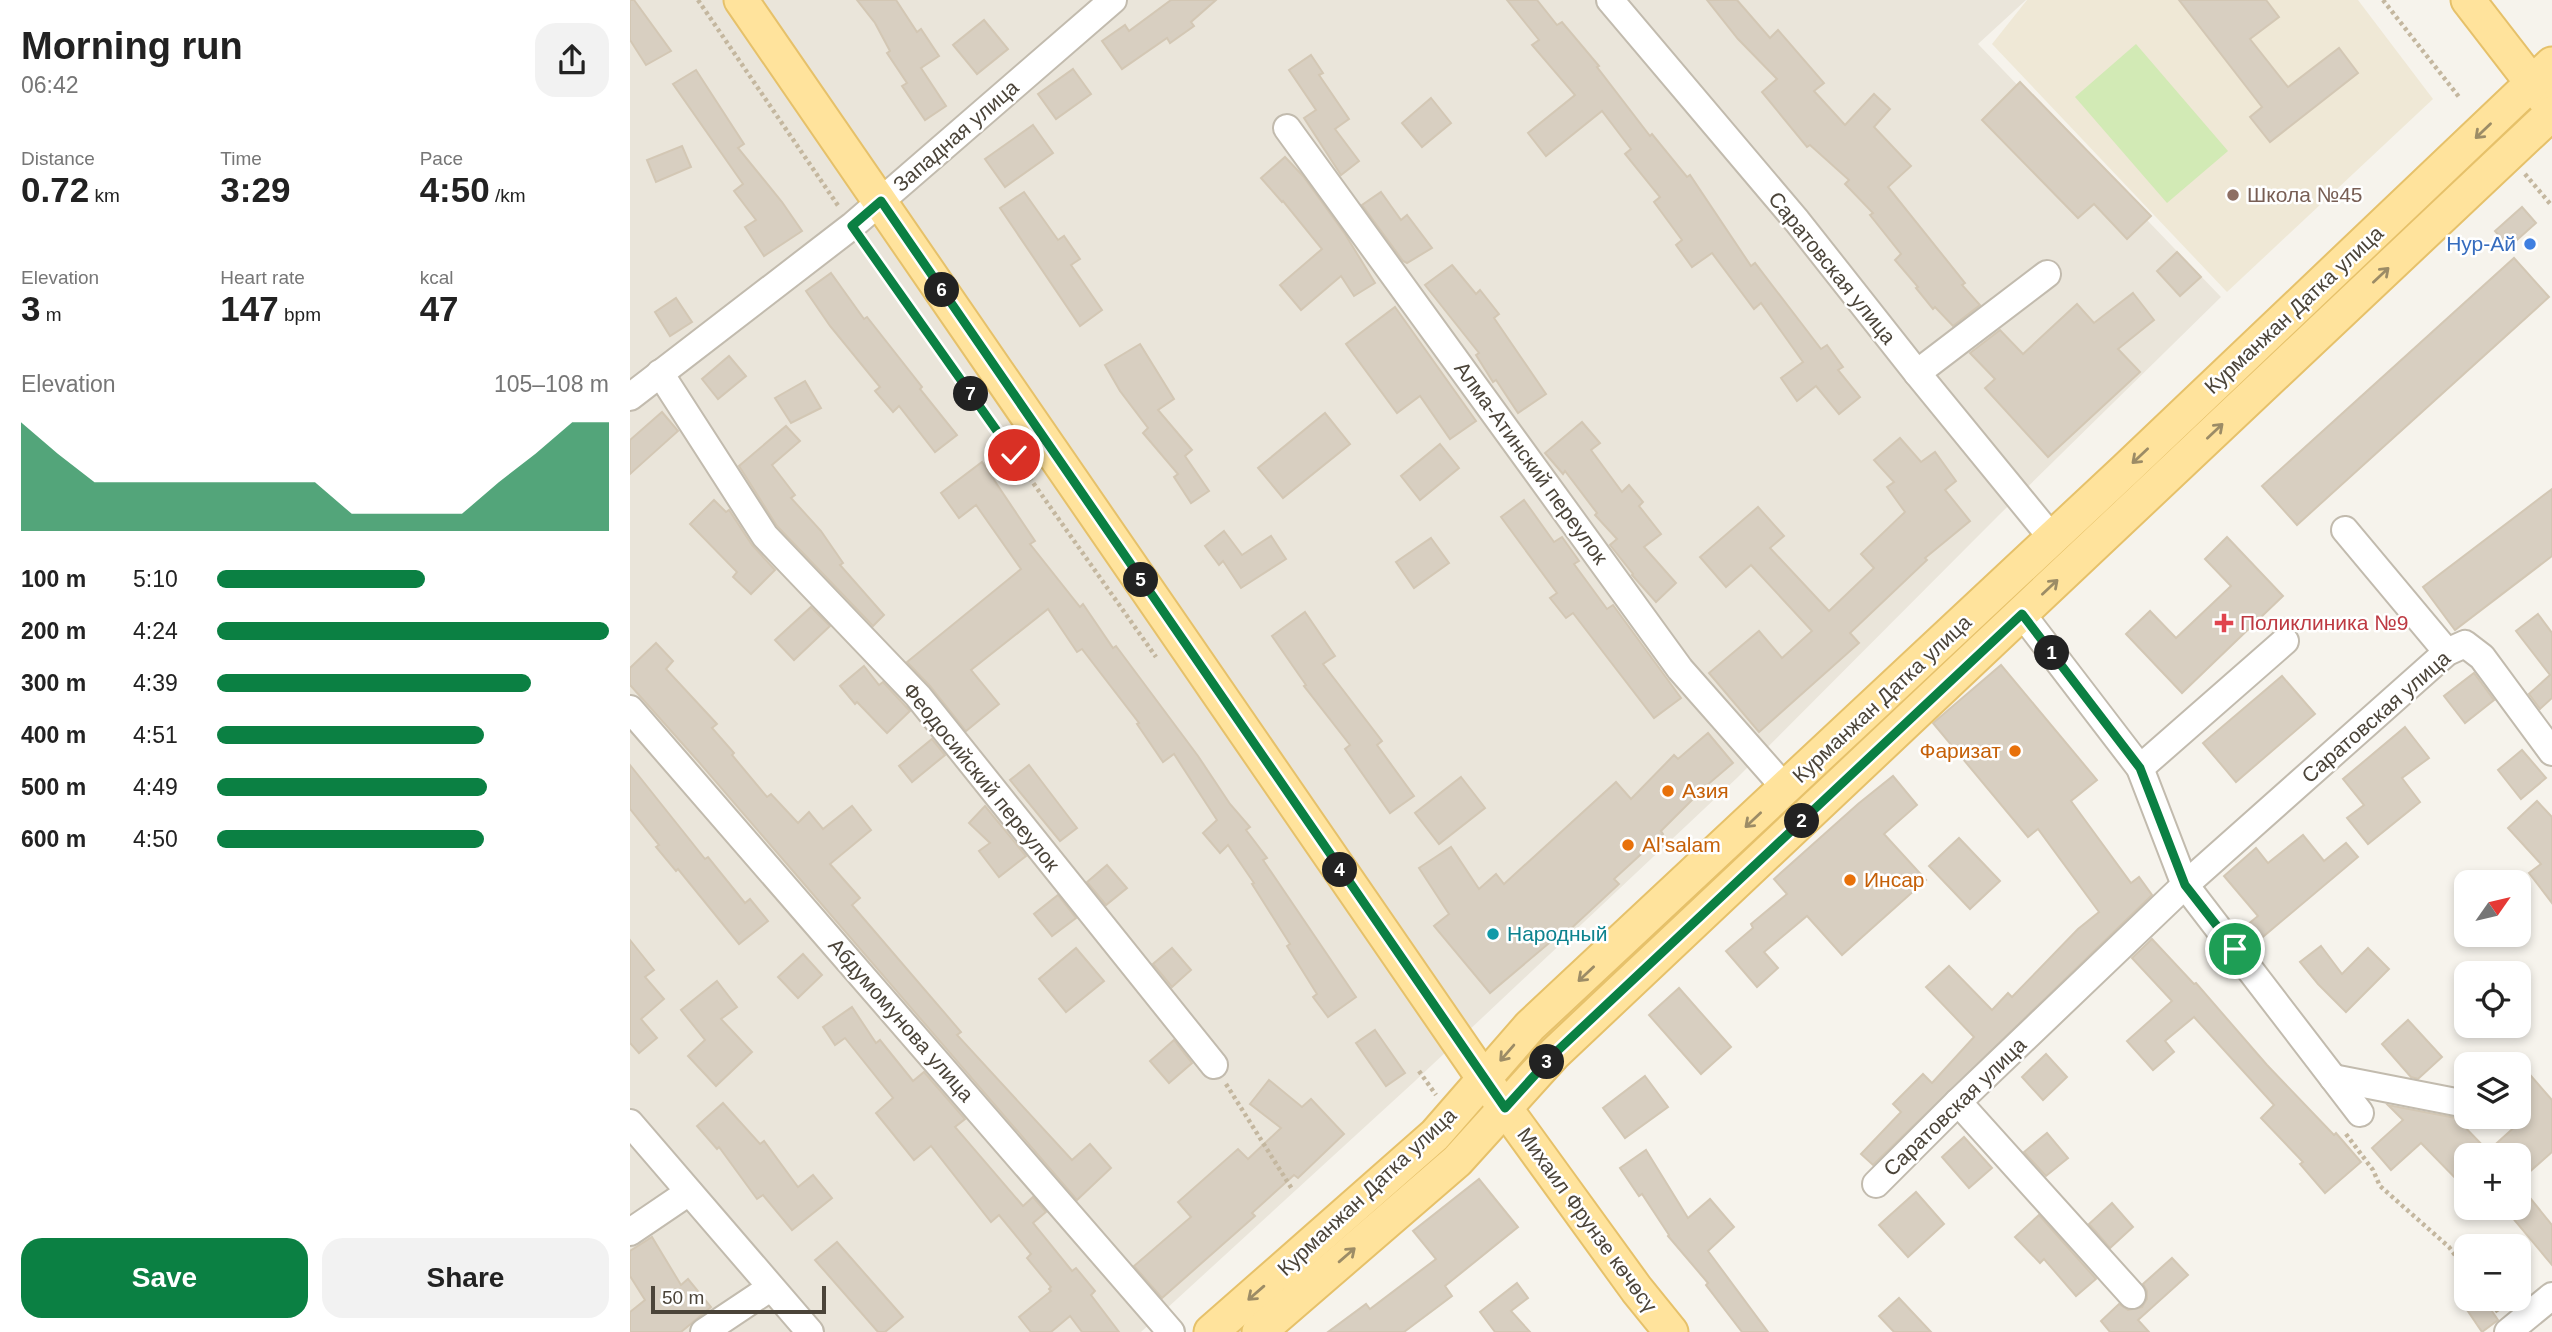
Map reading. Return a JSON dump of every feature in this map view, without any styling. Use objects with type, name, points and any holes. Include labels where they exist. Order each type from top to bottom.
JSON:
[{"type":"main road","name":"Михаил Фрунзе көчөсү","points":[[741,0],[1484,1079],[1637,1290],[1671,1332]]},
{"type":"main road","points":[[2468,0],[2542,74],[2552,111]]},
{"type":"main road","name":"Курманжан Датка улица","points":[[1211,1332],[1435,1135],[1530,1026],[1786,789],[2542,74]]},
{"type":"main road","name":"Курманжан Датка улица","points":[[1259,1332],[1457,1161],[1554,1054],[2552,111]]},
{"type":"street","name":"Западная улица","points":[[630,397],[852,226],[1113,0]]},
{"type":"street","name":"Саратовская улица","points":[[1610,0],[1797,221],[2052,538]]},
{"type":"street","name":"Алма-Атинский переулок","points":[[1287,128],[1680,669],[1786,789]]},
{"type":"street","points":[[1917,373],[2047,274]]},
{"type":"street","name":"Феодосийский переулок","points":[[660,373],[765,536],[918,696],[1214,1065]]},
{"type":"street","points":[[2346,530],[2447,652]]},
{"type":"street","points":[[2022,614],[2140,768],[2185,885],[2360,1113]]},
{"type":"street","points":[[2140,768],[2285,641]]},
{"type":"street","name":"Саратовская улица","points":[[1876,1184],[2185,885],[2447,652],[2465,644],[2482,657],[2552,752]]},
{"type":"street","name":"Абдумомунова улица","points":[[630,709],[1171,1332]]},
{"type":"street","points":[[2333,1078],[2454,1102]]},
{"type":"street","points":[[1958,1102],[2132,1296]]},
{"type":"street","points":[[630,1123],[810,1332]]},
{"type":"street","points":[[630,1232],[688,1192]]},
{"type":"street","points":[[704,1332],[770,1288]]},
{"type":"street","points":[[2508,1332],[2552,1296]]},
{"type":"path","points":[[698,0],[852,226],[1160,662]]},
{"type":"path","points":[[2383,0],[2459,97]]},
{"type":"path","points":[[2523,171],[2552,206]]},
{"type":"path","points":[[1214,1065],[1292,1189]]},
{"type":"path","points":[[1419,1071],[1437,1096]]},
{"type":"path","points":[[2360,1113],[2345,1135],[2372,1170],[2380,1186],[2454,1254]]},
{"type":"shaded area","points":[[630,0],[2026,0],[1978,44],[2221,297],[1738,777],[1415,1081],[1141,1332],[630,1332]]},
{"type":"shaded area","name":"Школа №45","points":[[2027,0],[2358,0],[2433,99],[2227,292],[1992,44]]},
{"type":"green space","points":[[2136,44],[2228,151],[2167,203],[2075,97]]},
{"type":"building","points":[[630,0],[634,0],[671,51],[646,65],[630,40]]},
{"type":"building","points":[[857,0],[896,0],[917,32],[921,29],[939,56],[921,68],[946,106],[925,120],[902,86],[907,83],[887,53],[890,51],[875,23]]},
{"type":"building","points":[[1171,0],[1216,0],[1191,22],[1194,26],[1170,43],[1167,38],[1122,69],[1102,41],[1125,25],[1129,31]]},
{"type":"building","points":[[1507,0],[1537,0],[1557,25],[1562,22],[1599,66],[1597,67],[1650,136],[1652,134],[1687,177],[1690,175],[1751,266],[1755,263],[1821,349],[1827,345],[1843,367],[1838,370],[1860,397],[1839,414],[1816,386],[1797,401],[1781,378],[1803,362],[1761,303],[1754,309],[1712,253],[1692,267],[1676,245],[1682,240],[1654,202],[1660,197],[1625,154],[1631,149],[1602,111],[1546,156],[1528,133],[1575,95],[1532,45],[1539,40]]},
{"type":"building","points":[[1707,0],[1737,0],[1770,38],[1778,30],[1824,83],[1814,91],[1845,125],[1874,94],[1890,109],[1874,127],[1911,166],[1888,187],[1980,305],[1953,326],[1935,307],[1933,309],[1895,260],[1901,254],[1870,215],[1873,213],[1845,184],[1849,180],[1810,145],[1807,147],[1762,92],[1777,79],[1738,39]]},
{"type":"building","points":[[2179,0],[2266,0],[2279,17],[2250,39],[2288,87],[2339,48],[2358,73],[2270,142],[2250,117],[2262,107]]},
{"type":"building","points":[[984,20],[1008,49],[977,74],[953,45]]},
{"type":"building","points":[[1311,55],[1323,73],[1319,75],[1349,119],[1335,129],[1359,161],[1341,175],[1304,118],[1316,110],[1289,70]]},
{"type":"building","points":[[1073,69],[1091,94],[1056,119],[1038,94]]},
{"type":"building","points":[[696,70],[744,144],[738,148],[802,231],[764,256],[745,227],[756,220],[734,191],[743,184],[673,84]]},
{"type":"building","points":[[2020,82],[2151,216],[2127,239],[2094,204],[2078,218],[1982,120]]},
{"type":"building","points":[[1431,98],[1451,123],[1422,147],[1402,123]]},
{"type":"building","points":[[1033,125],[1053,153],[1005,187],[985,159]]},
{"type":"building","points":[[682,146],[691,167],[656,182],[647,160]]},
{"type":"building","points":[[1285,157],[1303,176],[1345,234],[1375,283],[1354,296],[1341,276],[1301,310],[1280,285],[1322,249],[1261,178]]},
{"type":"building","points":[[1024,192],[1058,240],[1064,236],[1080,259],[1071,265],[1102,310],[1080,326],[1000,208]]},
{"type":"building","points":[[1381,192],[1401,220],[1407,215],[1432,248],[1407,263],[1403,261],[1362,205]]},
{"type":"building","points":[[2522,207],[2536,223],[2509,247],[2495,231]]},
{"type":"building","points":[[2177,252],[2201,277],[2180,296],[2157,271]]},
{"type":"building","points":[[2514,258],[2549,297],[2297,525],[2262,486]]},
{"type":"building","points":[[1452,265],[1476,294],[1480,290],[1499,314],[1494,318],[1546,394],[1518,413],[1496,380],[1493,382],[1476,355],[1479,353],[1425,285]]},
{"type":"building","points":[[831,273],[864,319],[867,317],[957,435],[935,452],[899,406],[893,412],[875,391],[880,387],[830,326],[806,291]]},
{"type":"building","points":[[2133,293],[2154,320],[2118,349],[2140,372],[2048,457],[1985,388],[1995,379],[1970,353],[2000,330],[2023,354],[2077,304],[2094,323]]},
{"type":"building","points":[[676,298],[692,322],[670,336],[655,312]]},
{"type":"building","points":[[1395,307],[1476,421],[1450,439],[1420,396],[1397,413],[1346,344]]},
{"type":"building","points":[[1140,344],[1174,399],[1158,410],[1192,450],[1185,456],[1209,491],[1191,503],[1174,477],[1178,474],[1143,433],[1148,428],[1120,391],[1105,365]]},
{"type":"building","points":[[729,356],[746,376],[718,399],[702,379]]},
{"type":"building","points":[[805,381],[821,408],[791,423],[775,398]]},
{"type":"building","points":[[662,412],[678,431],[630,474],[630,440]]},
{"type":"building","points":[[1325,413],[1350,444],[1283,498],[1258,468]]},
{"type":"building","points":[[1582,422],[1600,443],[1591,450],[1622,492],[1629,485],[1643,502],[1639,506],[1661,534],[1644,547],[1676,583],[1656,602],[1610,545],[1617,539],[1595,515],[1597,513],[1565,471],[1563,474],[1545,453]]},
{"type":"building","points":[[786,426],[800,441],[772,465],[795,495],[791,498],[821,531],[843,563],[840,565],[884,615],[873,626],[777,526],[739,466]]},
{"type":"building","points":[[1900,438],[1921,462],[1935,452],[1956,481],[1945,490],[1970,521],[1925,558],[1927,560],[1850,633],[1859,643],[1759,732],[1709,673],[1759,631],[1782,658],[1812,631],[1751,565],[1726,587],[1700,557],[1758,507],[1784,536],[1770,548],[1829,611],[1874,568],[1861,554],[1905,512],[1887,487],[1894,482],[1874,460]]},
{"type":"building","points":[[1440,444],[1459,468],[1420,500],[1401,476]]},
{"type":"building","points":[[982,462],[1035,541],[1030,544],[1080,607],[1083,604],[1113,648],[1116,646],[1198,756],[1230,804],[1250,827],[1246,830],[1267,858],[1263,860],[1356,997],[1328,1017],[1313,997],[1317,994],[1287,946],[1290,944],[1252,884],[1254,883],[1228,845],[1220,853],[1203,833],[1217,820],[1174,754],[1163,762],[1137,724],[1139,723],[1082,649],[1077,652],[1048,609],[971,670],[999,704],[966,731],[907,662],[1021,569],[976,505],[959,518],[941,493]]},
{"type":"building","points":[[2552,489],[2552,556],[2455,630],[2423,587]]},
{"type":"building","points":[[714,500],[726,512],[729,510],[752,545],[775,570],[751,594],[733,577],[737,572],[690,524]]},
{"type":"building","points":[[1524,500],[1554,542],[1562,537],[1579,561],[1574,564],[1607,609],[1613,605],[1681,698],[1654,718],[1573,613],[1566,618],[1550,598],[1557,593],[1501,517]]},
{"type":"building","points":[[1224,531],[1242,555],[1271,536],[1286,559],[1241,588],[1223,561],[1219,565],[1205,546]]},
{"type":"building","name":"Поликлиника №9","points":[[2227,537],[2283,596],[2182,693],[2126,634],[2150,611],[2176,638],[2231,586],[2205,559]]},
{"type":"building","points":[[1431,538],[1449,563],[1414,588],[1396,562]]},
{"type":"building","points":[[811,607],[830,626],[794,660],[775,640]]},
{"type":"building","points":[[1305,612],[1335,656],[1323,664],[1382,741],[1377,745],[1414,796],[1390,813],[1345,749],[1350,745],[1304,686],[1306,685],[1272,636]]},
{"type":"building","points":[[2538,614],[2552,633],[2552,698],[2540,709],[2529,694],[2550,675],[2516,631]]},
{"type":"building","points":[[656,643],[673,661],[666,669],[717,724],[712,728],[767,797],[771,794],[798,823],[809,812],[823,829],[852,806],[871,830],[830,864],[860,898],[852,905],[961,1032],[957,1035],[1072,1160],[1090,1144],[1111,1168],[1077,1200],[630,685],[630,668]]},
{"type":"building","points":[[2001,665],[2097,780],[2071,801],[2131,883],[2139,877],[2152,895],[1873,1165],[1861,1154],[1901,1112],[1893,1104],[1923,1074],[1932,1083],[1974,1037],[1926,987],[1949,966],[1992,1010],[2008,993],[2012,997],[2078,929],[2099,912],[2038,829],[2028,837],[1933,723]]},
{"type":"building","points":[[864,666],[879,685],[883,682],[910,711],[887,733],[857,702],[855,704],[840,686]]},
{"type":"building","points":[[2474,673],[2494,700],[2465,723],[2444,696]]},
{"type":"building","points":[[2282,676],[2315,714],[2236,782],[2203,743]]},
{"type":"building","points":[[2405,727],[2429,758],[2402,778],[2420,802],[2368,844],[2347,818],[2364,805],[2343,779]]},
{"type":"building","points":[[1708,733],[1733,763],[1706,786],[1661,831],[1663,834],[1614,879],[1619,884],[1563,936],[1561,933],[1490,993],[1434,926],[1449,914],[1419,868],[1451,847],[1479,889],[1496,874],[1504,884],[1616,782],[1631,799],[1674,755],[1678,759]]},
{"type":"building","points":[[932,739],[945,755],[912,782],[899,766]]},
{"type":"building","points":[[2522,750],[2546,778],[2521,799],[2498,770]]},
{"type":"building","points":[[630,765],[705,859],[708,857],[745,903],[750,899],[768,921],[739,944],[678,869],[676,871],[656,847],[659,845],[630,809]]},
{"type":"building","points":[[1029,765],[1077,828],[1060,841],[1010,780]]},
{"type":"building","name":"Инсар","points":[[1893,776],[1917,805],[1884,834],[1926,880],[1842,955],[1807,916],[1764,952],[1778,968],[1757,987],[1726,951],[1753,928],[1751,924],[1787,894],[1774,879]]},
{"type":"building","points":[[1461,777],[1485,808],[1439,844],[1415,813]]},
{"type":"building","points":[[2537,801],[2552,817],[2552,903],[2531,876],[2531,872],[2541,864],[2508,828]]},
{"type":"building","points":[[985,806],[1026,856],[999,877],[979,851],[990,843],[969,823]]},
{"type":"building","points":[[2303,835],[2324,861],[2346,843],[2358,857],[2258,941],[2246,926],[2258,916],[2224,876],[2256,848],[2268,863]]},
{"type":"building","points":[[1959,838],[2000,881],[1970,909],[1929,866]]},
{"type":"building","points":[[1107,865],[1127,888],[1106,905],[1087,882]]},
{"type":"building","points":[[1058,895],[1076,918],[1052,936],[1034,914]]},
{"type":"building","points":[[2152,939],[2194,984],[2196,983],[2267,1065],[2334,1135],[2336,1133],[2361,1162],[2325,1193],[2300,1164],[2303,1162],[2261,1118],[2274,1105],[2194,1017],[2165,1041],[2174,1052],[2153,1070],[2127,1041],[2172,1001],[2132,958]]},
{"type":"building","points":[[630,940],[654,970],[645,977],[664,999],[641,1019],[657,1038],[639,1053],[630,1043]]},
{"type":"building","points":[[2321,946],[2342,974],[2368,948],[2389,969],[2346,1012],[2300,962]]},
{"type":"building","points":[[1076,948],[1104,981],[1066,1012],[1039,979]]},
{"type":"building","points":[[1172,948],[1191,970],[1172,987],[1153,964]]},
{"type":"building","points":[[803,954],[822,975],[798,998],[778,977]]},
{"type":"building","points":[[717,981],[737,1007],[721,1019],[752,1052],[716,1086],[688,1056],[705,1040],[681,1010]]},
{"type":"building","points":[[1679,988],[1731,1047],[1701,1074],[1649,1015]]},
{"type":"building","points":[[852,1007],[876,1043],[880,1040],[913,1081],[924,1072],[965,1119],[955,1127],[1023,1206],[1033,1197],[1046,1212],[1033,1223],[1072,1271],[1076,1268],[1095,1291],[1091,1295],[1119,1332],[1082,1332],[1070,1316],[1051,1332],[1031,1332],[1019,1317],[1051,1291],[1051,1287],[1027,1258],[1031,1254],[999,1215],[991,1222],[931,1146],[914,1160],[876,1113],[893,1098],[845,1038],[835,1045],[823,1027]]},
{"type":"building","points":[[2408,1020],[2442,1057],[2418,1079],[2411,1077],[2382,1044]]},
{"type":"building","points":[[1375,1030],[1405,1073],[1386,1086],[1356,1043]]},
{"type":"building","points":[[1174,1040],[1192,1063],[1169,1083],[1150,1061]]},
{"type":"building","points":[[2046,1054],[2067,1077],[2043,1100],[2022,1077]]},
{"type":"building","points":[[1645,1076],[1668,1107],[1625,1138],[1603,1108]]},
{"type":"building","points":[[2531,1076],[2552,1100],[2552,1152],[2531,1170],[2531,1143],[2497,1143],[2512,1129],[2531,1129]]},
{"type":"building","points":[[1269,1080],[1302,1107],[1311,1099],[1344,1134],[1298,1178],[1294,1175],[1252,1213],[1255,1216],[1162,1298],[1134,1266],[1191,1217],[1178,1202],[1238,1149],[1248,1159],[1281,1128],[1250,1104]]},
{"type":"building","points":[[723,1103],[760,1144],[764,1141],[798,1187],[813,1175],[832,1198],[792,1230],[763,1195],[757,1199],[719,1147],[717,1149],[697,1126]]},
{"type":"building","points":[[2388,1105],[2454,1118],[2454,1129],[2467,1129],[2480,1143],[2454,1143],[2454,1177],[2421,1143],[2391,1170],[2372,1148],[2403,1120]]},
{"type":"building","points":[[2047,1133],[2068,1158],[2046,1176],[2024,1152]]},
{"type":"building","points":[[1964,1137],[1992,1168],[1969,1188],[1942,1157]]},
{"type":"building","points":[[1646,1150],[1688,1218],[1710,1199],[1734,1227],[1708,1251],[1768,1332],[1742,1332],[1706,1285],[1708,1283],[1668,1236],[1642,1194],[1639,1196],[1620,1168]]},
{"type":"building","points":[[1479,1179],[1518,1227],[1445,1286],[1452,1296],[1404,1332],[1328,1332],[1366,1304],[1370,1309],[1436,1259],[1413,1231]]},
{"type":"building","points":[[1916,1192],[1944,1224],[1908,1257],[1879,1225]]},
{"type":"building","points":[[2531,1199],[2552,1225],[2552,1265],[2531,1240],[2531,1234],[2526,1234],[2514,1220],[2531,1220]]},
{"type":"building","points":[[2112,1203],[2133,1227],[2110,1248],[2089,1224]]},
{"type":"building","points":[[2039,1215],[2096,1279],[2076,1296],[2044,1259],[2040,1263],[2015,1237]]},
{"type":"building","points":[[652,1237],[681,1285],[688,1279],[711,1307],[681,1332],[630,1332],[630,1312],[645,1300],[630,1276],[630,1251]]},
{"type":"building","points":[[837,1242],[903,1317],[885,1332],[878,1332],[815,1260]]},
{"type":"building","points":[[2172,1258],[2188,1275],[2138,1320],[2149,1332],[2110,1332],[2101,1321],[2119,1304],[2128,1310],[2142,1307],[2147,1299],[2143,1284]]},
{"type":"building","points":[[1517,1283],[1528,1298],[1511,1311],[1530,1332],[1495,1332],[1480,1312]]},
{"type":"building","points":[[1899,1298],[1931,1332],[1894,1332],[1879,1316]]},
{"type":"building","points":[[2468,1311],[2492,1311],[2498,1320],[2482,1332]]},
{"type":"place","name":"Школа №45","points":[[2233,195]]},
{"type":"place","name":"Нур-Ай","points":[[2530,244]]},
{"type":"place","name":"Поликлиника №9","points":[[2224,623]]},
{"type":"place","name":"Фаризат","points":[[2015,751]]},
{"type":"place","name":"Азия","points":[[1668,791]]},
{"type":"place","name":"Al'salam","points":[[1628,845]]},
{"type":"place","name":"Инсар","points":[[1850,880]]},
{"type":"place","name":"Народный","points":[[1493,934]]},
{"type":"route","points":[[1014,455],[852,226],[881,201],[1505,1108],[1554,1054],[2022,614],[2140,768],[2185,885],[2235,949]]}]
